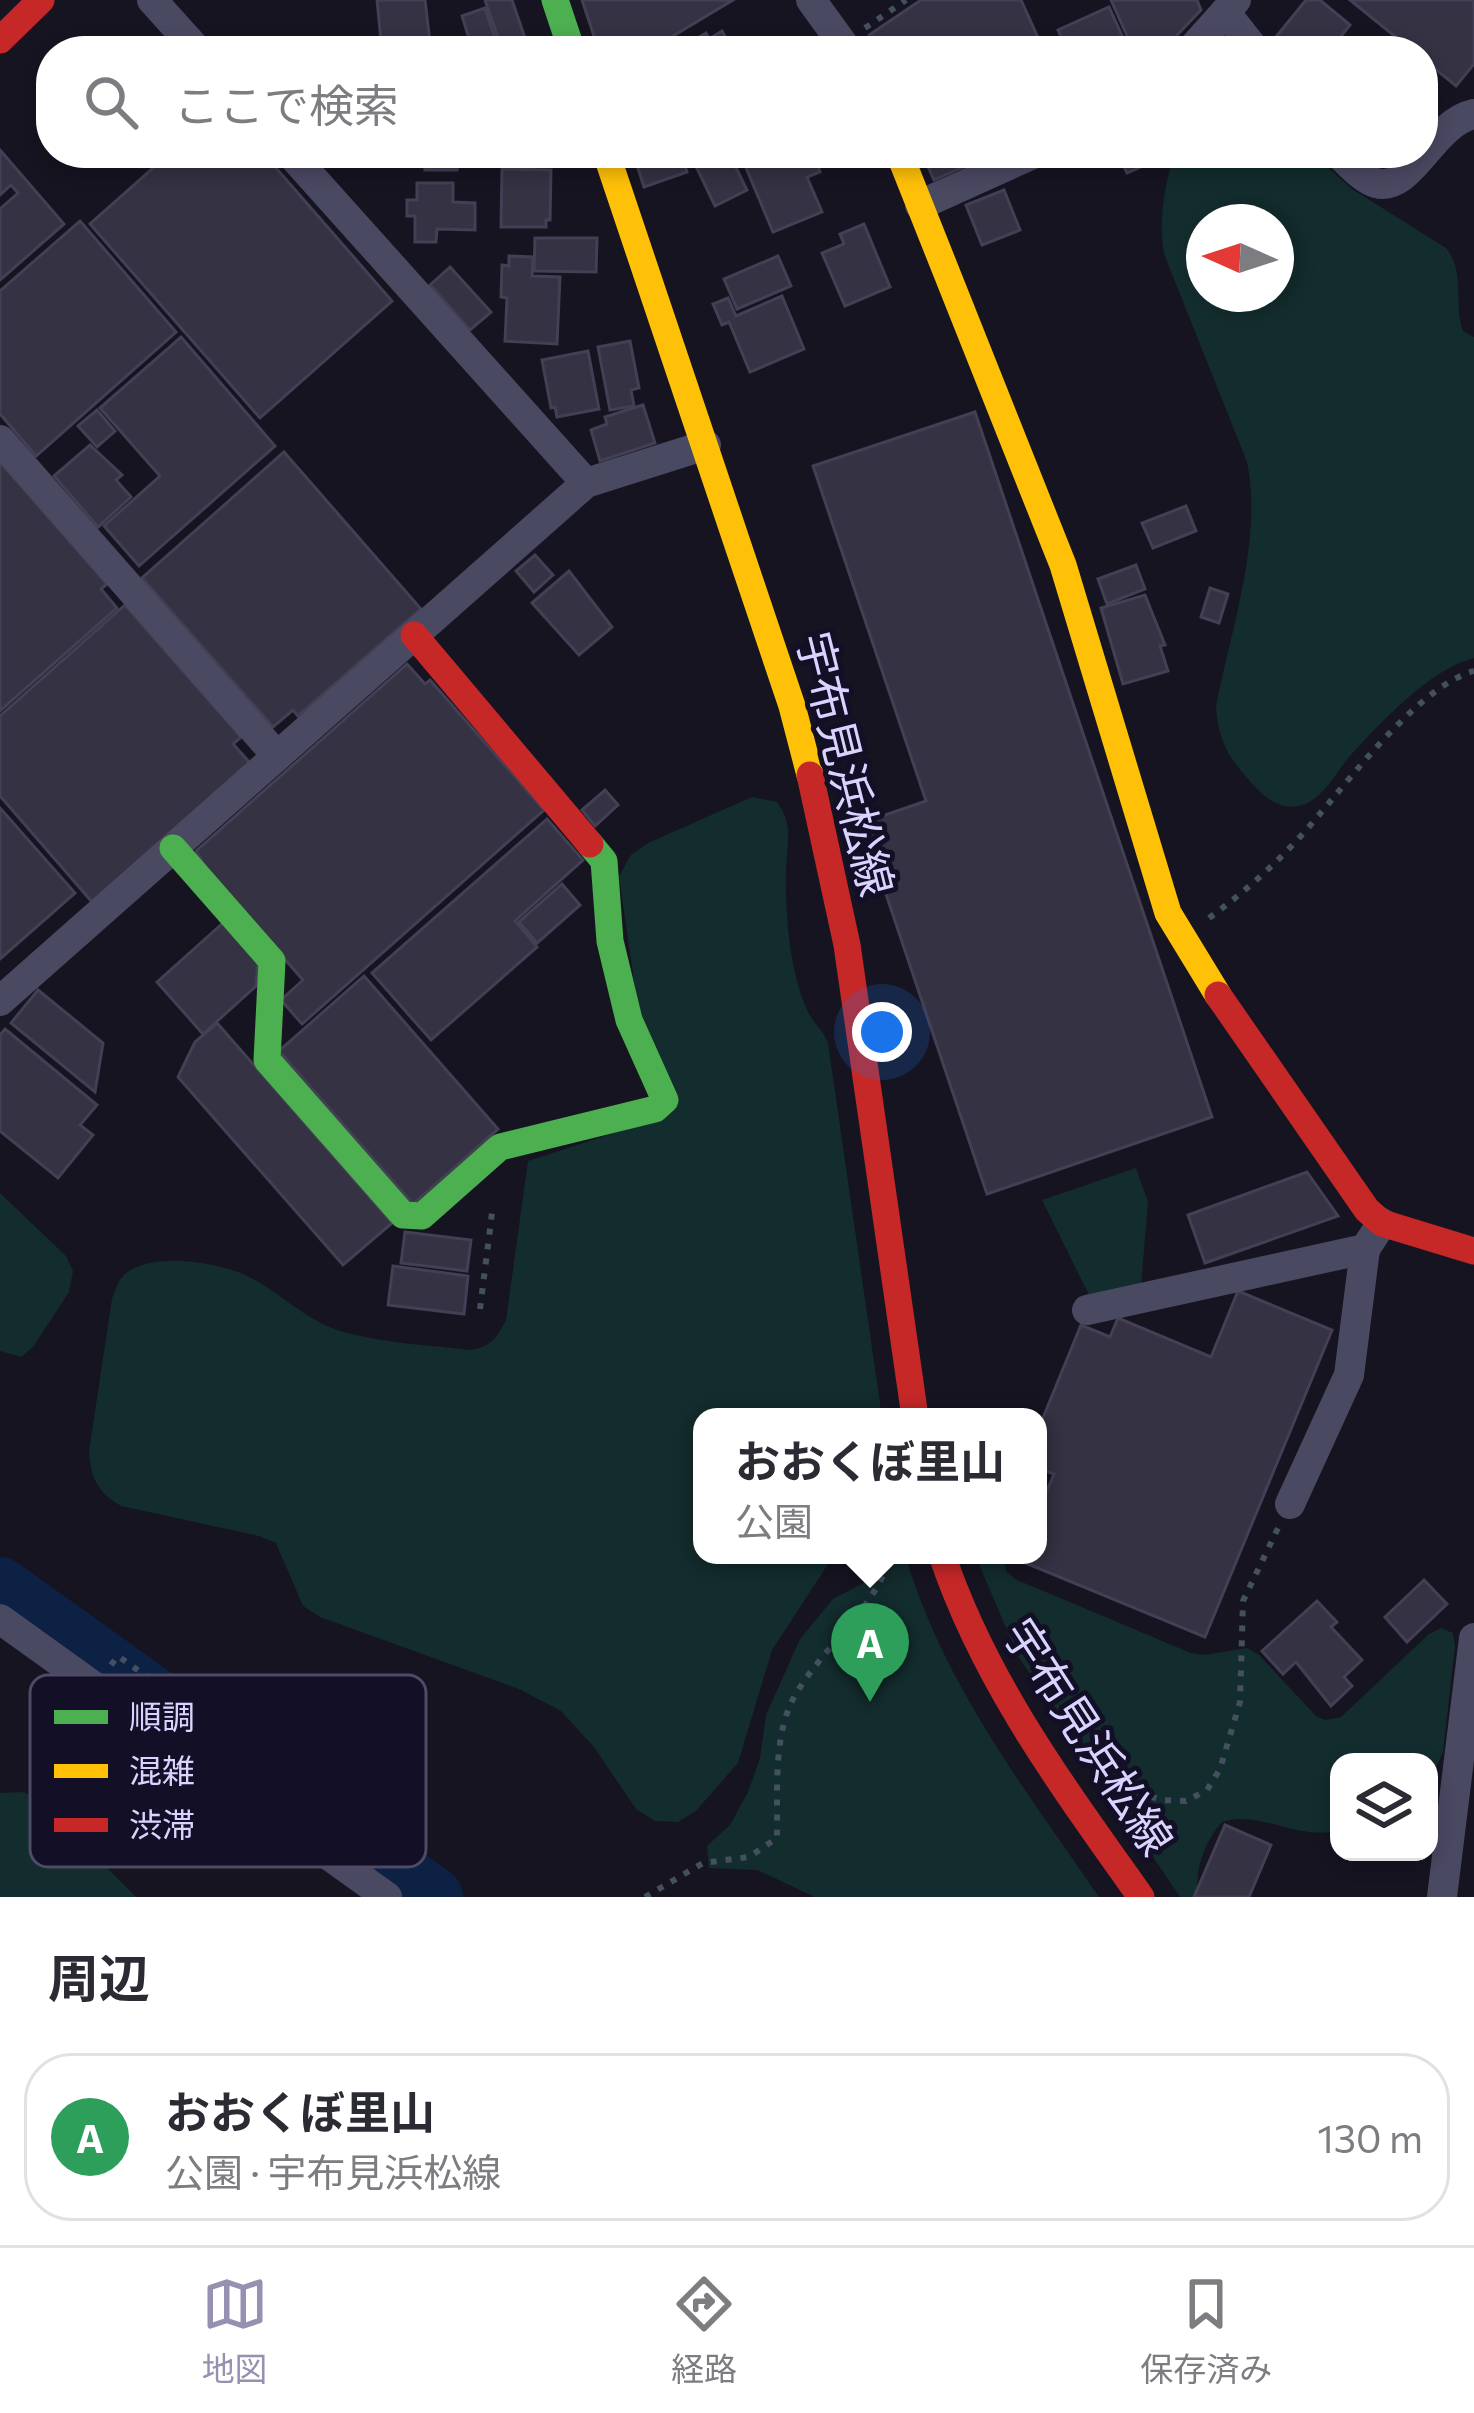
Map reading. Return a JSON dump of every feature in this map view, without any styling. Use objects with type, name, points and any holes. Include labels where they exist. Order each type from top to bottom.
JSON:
[{"type":"street","points":[[0,40],[41,0]]},
{"type":"street","points":[[152,0],[184,36]]},
{"type":"street","points":[[555,0],[567,36]]},
{"type":"street","points":[[811,0],[837,36]]},
{"type":"street","points":[[1204,36],[1231,6],[1248,36]]},
{"type":"street","points":[[1438,135],[1459,117],[1474,114]]},
{"type":"street","points":[[303,168],[586,483]]},
{"type":"street","name":"宇布見浜松線","points":[[611,168],[792,706],[824,832],[847,945],[914,1408]]},
{"type":"street","points":[[905,168],[1064,565],[1152,867],[1182,938],[1367,1210],[1374,1236],[1349,1375],[1290,1504]]},
{"type":"street","points":[[920,205],[1002,168]]},
{"type":"street","points":[[1357,168],[1376,183],[1392,183],[1412,168]]},
{"type":"street","points":[[0,440],[277,756]]},
{"type":"street","points":[[0,1001],[586,483],[706,445]]},
{"type":"street","points":[[173,848],[272,961],[267,1060],[403,1215],[422,1216],[500,1147],[655,1109],[664,1100],[629,1020],[618,981],[604,861],[414,635]]},
{"type":"street","points":[[1087,1310],[1374,1236],[1474,1251]]},
{"type":"street","name":"宇布見浜松線","points":[[945,1564],[966,1624],[990,1672],[1141,1897]]},
{"type":"street","points":[[0,1619],[78,1675]]},
{"type":"street","points":[[1442,1897],[1474,1639]]},
{"type":"street","points":[[345,1867],[387,1897]]},
{"type":"path","points":[[859,36],[906,0]]},
{"type":"path","points":[[1182,938],[1260,877],[1317,818],[1360,763],[1444,685],[1474,670]]},
{"type":"path","points":[[481,1309],[500,1147]]},
{"type":"path","points":[[1069,1792],[1092,1775],[1161,1800],[1186,1801],[1208,1790],[1220,1769],[1240,1702],[1243,1601],[1290,1504]]},
{"type":"path","points":[[645,1897],[704,1863],[749,1857],[777,1838],[780,1753],[795,1694],[884,1581],[889,1564]]},
{"type":"path","points":[[114,1661],[118,1656],[145,1675]]},
{"type":"green space","points":[[1170,168],[1329,168],[1352,189],[1446,248],[1456,267],[1463,331],[1474,337],[1474,658],[1441,673],[1407,698],[1319,795],[1297,806],[1274,802],[1254,786],[1229,755],[1219,728],[1216,706],[1243,584],[1251,491],[1247,462],[1187,312],[1294,312],[1294,204],[1186,204],[1186,309],[1164,254],[1162,215]]},
{"type":"green space","points":[[752,797],[777,802],[786,820],[790,944],[802,997],[828,1043],[881,1408],[693,1408],[693,1564],[828,1564],[772,1650],[738,1763],[696,1811],[678,1822],[655,1821],[636,1809],[594,1747],[561,1711],[519,1689],[320,1617],[303,1606],[276,1543],[121,1506],[97,1483],[89,1451],[112,1299],[125,1274],[150,1263],[199,1262],[230,1269],[314,1319],[356,1335],[470,1350],[492,1341],[506,1320],[528,1161],[660,1118],[639,1016],[619,876],[631,855]]},
{"type":"green space","points":[[1136,1168],[1148,1202],[1141,1286],[1090,1297],[1042,1200]]},
{"type":"green space","points":[[0,1193],[66,1256],[73,1271],[69,1292],[33,1347],[21,1357],[0,1351]]},
{"type":"green space","points":[[879,1564],[908,1564],[963,1691],[1099,1897],[815,1897],[757,1870],[709,1868],[707,1846],[730,1825],[748,1792],[760,1758],[766,1715],[800,1639],[833,1599],[875,1577]]},
{"type":"green space","points":[[979,1564],[1005,1564],[1015,1579],[1191,1653],[1247,1648],[1325,1720],[1341,1717],[1429,1634],[1441,1628],[1453,1633],[1443,1752],[1438,1763],[1438,1753],[1330,1753],[1330,1832],[1250,1819],[1222,1822],[1202,1857],[1199,1897],[1180,1897],[1018,1656]]},
{"type":"green space","points":[[0,1793],[30,1796],[30,1867],[106,1867],[136,1897],[0,1897]]},
{"type":"building","points":[[377,0],[425,0],[429,36],[381,36]]},
{"type":"building","points":[[485,0],[512,0],[524,36],[497,36]]},
{"type":"building","points":[[582,0],[733,0],[673,36],[594,36]]},
{"type":"building","points":[[921,0],[1021,0],[1037,36],[869,36]]},
{"type":"building","points":[[1111,0],[1197,0],[1201,10],[1176,36],[1127,36]]},
{"type":"building","points":[[1306,0],[1320,0],[1350,25],[1341,36],[1277,36]]},
{"type":"building","points":[[1350,0],[1474,0],[1474,64],[1456,86],[1438,71],[1438,36],[1394,36]]},
{"type":"building","points":[[1109,7],[1122,36],[1061,36],[1058,30]]},
{"type":"building","points":[[485,8],[494,36],[468,36],[462,16]]},
{"type":"building","points":[[0,150],[64,224],[0,280],[0,209],[18,193],[11,185],[0,195]]},
{"type":"building","points":[[153,168],[276,168],[392,301],[260,418],[90,224]]},
{"type":"building","points":[[638,168],[686,168],[687,172],[644,187]]},
{"type":"building","points":[[697,168],[736,168],[747,190],[715,206]]},
{"type":"building","points":[[746,168],[819,168],[820,172],[807,177],[822,212],[773,232]]},
{"type":"building","points":[[929,168],[961,168],[934,180]]},
{"type":"building","points":[[502,169],[551,170],[546,227],[501,227]]},
{"type":"building","points":[[417,183],[453,183],[453,202],[475,203],[475,230],[437,229],[436,242],[415,242],[415,216],[407,216],[407,200],[417,200]]},
{"type":"building","points":[[1004,190],[1020,230],[982,245],[966,205]]},
{"type":"building","points":[[80,221],[176,332],[36,456],[0,414],[0,291]]},
{"type":"building","points":[[864,224],[890,287],[845,306],[822,253],[844,244],[840,234]]},
{"type":"building","points":[[535,238],[597,238],[596,272],[534,271]]},
{"type":"building","points":[[509,256],[533,257],[532,276],[560,277],[557,344],[505,341],[507,298],[501,297],[502,265],[509,266]]},
{"type":"building","points":[[778,256],[791,286],[737,309],[724,279]]},
{"type":"building","points":[[450,267],[491,312],[470,330],[430,285]]},
{"type":"building","points":[[782,296],[804,349],[750,372],[729,322],[722,325],[713,304],[728,298],[736,316]]},
{"type":"building","points":[[181,337],[275,446],[139,566],[104,526],[160,476],[100,408]]},
{"type":"building","points":[[630,341],[639,388],[631,390],[634,406],[610,410],[598,347]]},
{"type":"building","points":[[588,351],[599,409],[557,417],[542,360]]},
{"type":"building","points":[[643,405],[655,443],[600,461],[591,430],[607,424],[605,417]]},
{"type":"building","points":[[97,410],[115,431],[97,447],[78,426]]},
{"type":"building","points":[[975,412],[1212,1117],[987,1194],[862,823],[926,801],[813,466]]},
{"type":"building","points":[[90,445],[122,475],[116,480],[131,497],[98,527],[54,476]]},
{"type":"building","points":[[284,452],[421,609],[298,716],[293,710],[273,727],[142,578]]},
{"type":"building","points":[[0,462],[107,584],[101,589],[117,608],[0,711]]},
{"type":"building","points":[[1186,506],[1196,531],[1153,548],[1142,523]]},
{"type":"building","points":[[535,555],[553,575],[534,592],[516,571]]},
{"type":"building","points":[[1136,565],[1145,589],[1107,604],[1098,579]]},
{"type":"building","points":[[569,571],[612,627],[579,655],[532,603]]},
{"type":"building","points":[[1210,588],[1228,594],[1219,623],[1201,617]]},
{"type":"building","points":[[1145,595],[1165,645],[1160,646],[1168,671],[1123,684],[1101,608]]},
{"type":"building","points":[[125,605],[241,737],[233,744],[250,763],[93,903],[0,796],[0,716]]},
{"type":"building","points":[[407,664],[425,684],[430,680],[544,810],[302,1024],[281,1000],[303,980],[209,873],[196,851]]},
{"type":"building","points":[[605,790],[618,805],[595,826],[582,810]]},
{"type":"building","points":[[0,808],[75,893],[0,959]]},
{"type":"building","points":[[547,819],[583,860],[515,921],[537,947],[431,1040],[372,973]]},
{"type":"building","points":[[562,884],[580,905],[537,943],[519,922]]},
{"type":"building","points":[[224,922],[258,960],[256,986],[203,1034],[157,982]]},
{"type":"building","points":[[364,976],[498,1129],[413,1204],[279,1051]]},
{"type":"building","points":[[38,990],[103,1043],[95,1092],[11,1023]]},
{"type":"building","points":[[217,1023],[392,1223],[343,1265],[178,1077],[195,1042]]},
{"type":"building","points":[[5,1029],[97,1105],[80,1125],[93,1135],[58,1178],[0,1131],[0,1035]]},
{"type":"building","points":[[1307,1172],[1338,1216],[1205,1263],[1188,1215]]},
{"type":"building","points":[[405,1232],[471,1240],[467,1271],[401,1263]]},
{"type":"building","points":[[393,1266],[468,1276],[464,1314],[388,1305]]},
{"type":"building","points":[[1238,1291],[1332,1330],[1205,1637],[1028,1564],[1047,1564],[1047,1491],[1054,1474],[1047,1471],[1047,1408],[1081,1325],[1110,1337],[1118,1318],[1211,1357]]},
{"type":"building","points":[[1424,1580],[1447,1604],[1407,1642],[1385,1617]]},
{"type":"building","points":[[1317,1601],[1337,1622],[1331,1627],[1362,1660],[1344,1677],[1352,1686],[1331,1706],[1296,1662],[1283,1674],[1262,1651]]},
{"type":"building","points":[[1225,1825],[1271,1845],[1249,1897],[1194,1897]]},
{"type":"waterway","points":[[0,1587],[123,1675]]},
{"type":"waterway","points":[[391,1867],[433,1897]]},
{"type":"traffic: fast","points":[[555,0],[567,36]]},
{"type":"traffic: fast","points":[[173,848],[272,961],[267,1060],[403,1215],[422,1216],[500,1147],[655,1109],[665,1100],[629,1020],[610,941],[604,861],[590,844]]},
{"type":"traffic: slow","points":[[611,168],[792,706],[810,775]]},
{"type":"traffic: slow","points":[[905,168],[1063,565],[1168,913],[1218,995]]},
{"type":"traffic: jam","points":[[0,40],[41,0]]},
{"type":"traffic: jam","points":[[414,635],[590,844]]},
{"type":"traffic: jam","points":[[810,775],[847,945],[914,1408]]},
{"type":"traffic: jam","points":[[1218,995],[1367,1210],[1382,1223],[1474,1251]]},
{"type":"traffic: jam","points":[[945,1564],[1004,1691],[1141,1897]]},
{"type":"place","name":"おおくぼ里山","points":[[870,1702]]}]
